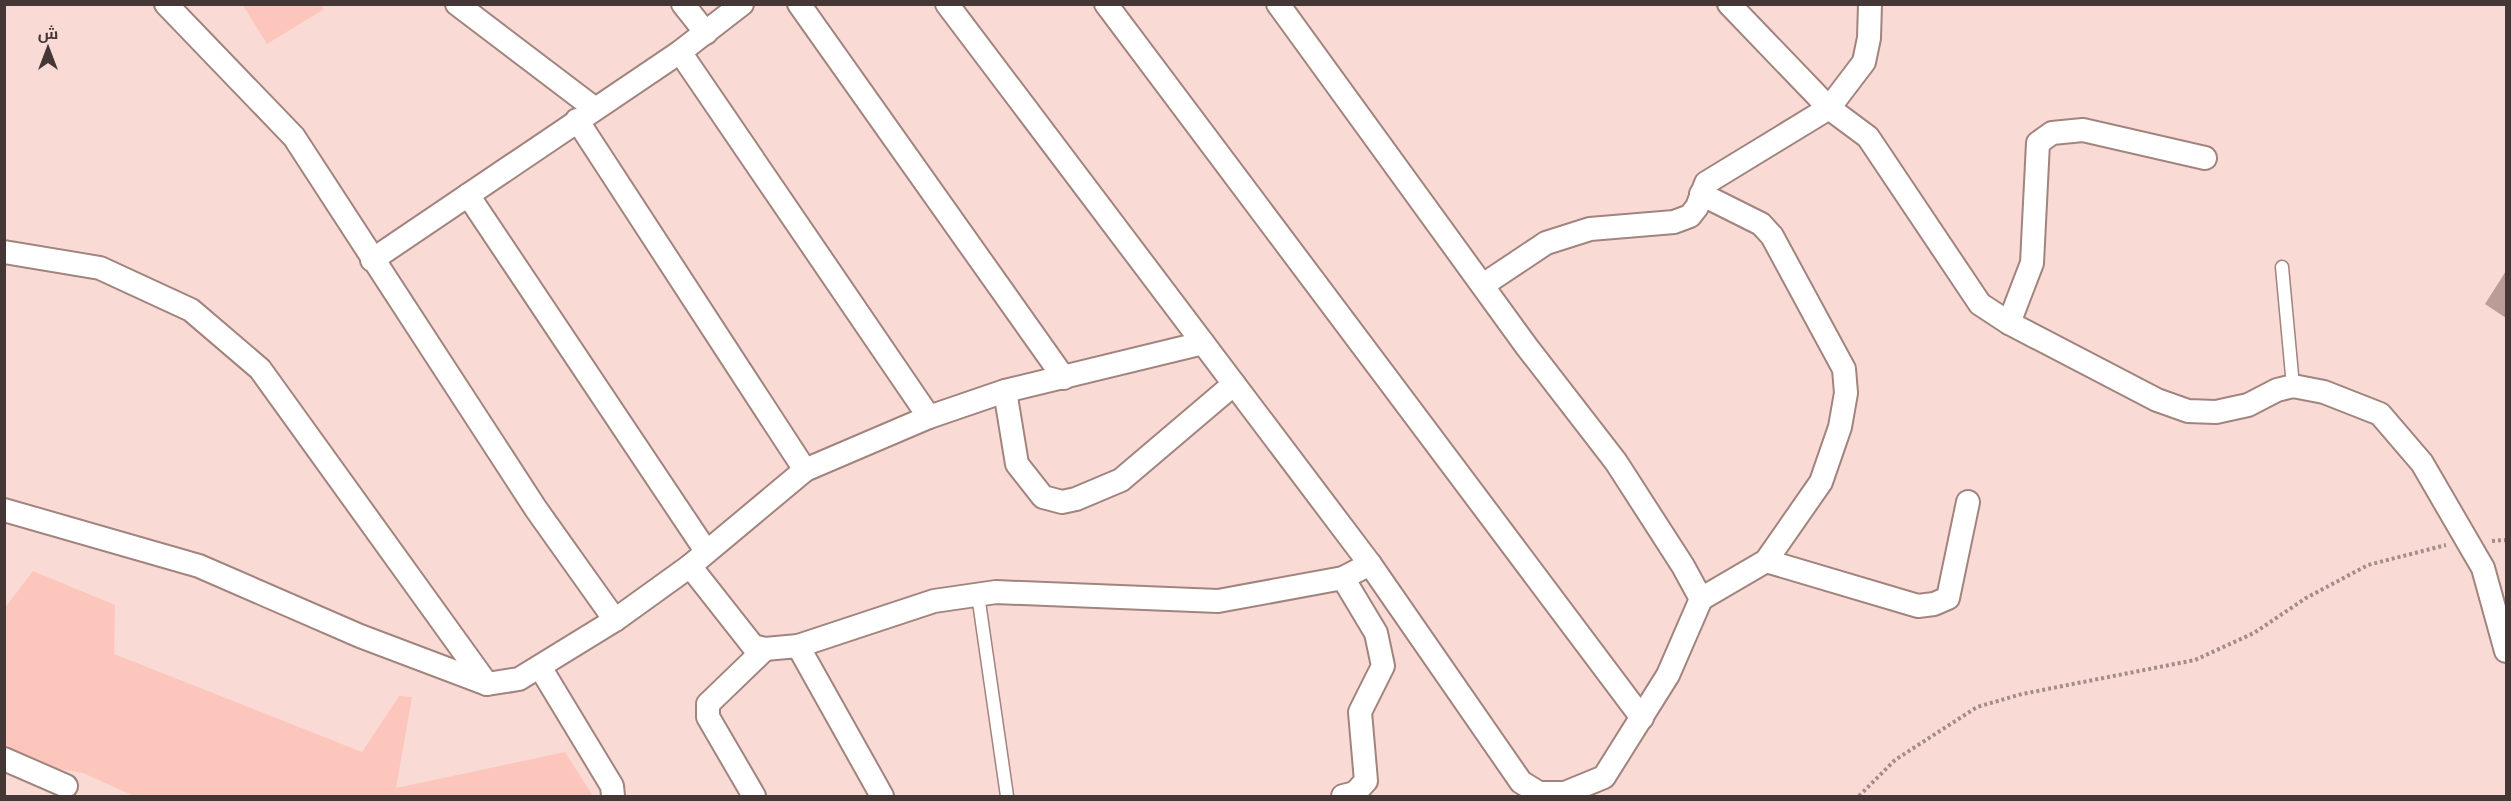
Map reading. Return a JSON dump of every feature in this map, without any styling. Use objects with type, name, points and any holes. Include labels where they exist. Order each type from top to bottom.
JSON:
[{"type":"street","points":[[166,4],[294,137],[536,509],[615,620]]},
{"type":"street","points":[[457,4],[585,114],[806,470]]},
{"type":"street","points":[[683,4],[706,33]]},
{"type":"street","points":[[372,260],[680,52],[742,4]]},
{"type":"street","points":[[800,4],[1064,378]]},
{"type":"street","points":[[946,4],[1370,564],[1521,782],[1539,793],[1564,793],[1607,787],[1642,718],[1668,675],[1701,599],[1766,561],[1821,482],[1840,427],[1846,393],[1844,369],[1772,236],[1761,224],[1701,194]]},
{"type":"street","points":[[1106,4],[1642,718]]},
{"type":"street","points":[[1278,4],[1483,285],[1616,462],[1683,566],[1701,599]]},
{"type":"street","points":[[1729,4],[1829,108],[1868,137],[1980,304],[2009,323],[2157,400],[2188,411],[2216,412],[2248,405],[2277,390],[2293,386],[2324,392],[2380,414],[2422,463],[2483,568],[2506,651]]},
{"type":"street","points":[[1483,285],[1546,243],[1590,229],[1674,222],[1690,216],[1697,207],[1706,183],[1829,108],[1864,63],[1869,38],[1870,4]]},
{"type":"street","points":[[680,52],[929,417]]},
{"type":"street","points":[[2009,323],[2032,263],[2038,143],[2052,133],[2083,130],[2205,158]]},
{"type":"street","points":[[468,195],[753,646],[765,649],[798,646],[934,601],[996,592],[1218,601],[1343,578],[1370,564]]},
{"type":"street","points":[[4,252],[100,268],[191,310],[260,369],[487,684]]},
{"type":"street","points":[[4,510],[200,566],[360,636],[487,684],[519,679],[615,620],[698,558],[806,470],[929,417],[1005,391],[1203,343]]},
{"type":"street","points":[[1005,391],[1017,464],[1043,497],[1062,502],[1076,499],[1121,480],[1234,384]]},
{"type":"street","points":[[1766,561],[1918,606],[1934,604],[1948,598],[1968,502]]},
{"type":"street","points":[[1343,578],[1376,633],[1383,666],[1360,712],[1366,781],[1351,795]]},
{"type":"street","points":[[798,646],[882,796]]},
{"type":"street","points":[[754,796],[708,717],[708,704],[765,649]]},
{"type":"street","points":[[540,666],[616,793]]},
{"type":"street","points":[[4,759],[66,786]]},
{"type":"lane","points":[[2282,267],[2293,386]]},
{"type":"lane","points":[[978,595],[1007,796]]},
{"type":"path","points":[[1859,796],[1895,760],[1977,707],[2022,694],[2195,660],[2254,633],[2306,598],[2368,565],[2449,544],[2506,540]]},
{"type":"shaded area","points":[[243,5],[321,5],[324,9],[267,44]]},
{"type":"shaded area","points":[[33,571],[115,605],[114,654],[362,752],[399,696],[412,697],[396,788],[565,752],[593,796],[134,796],[83,773],[42,766],[5,747],[4,609]]},
{"type":"building","points":[[2506,271],[2506,318],[2485,304]]}]
